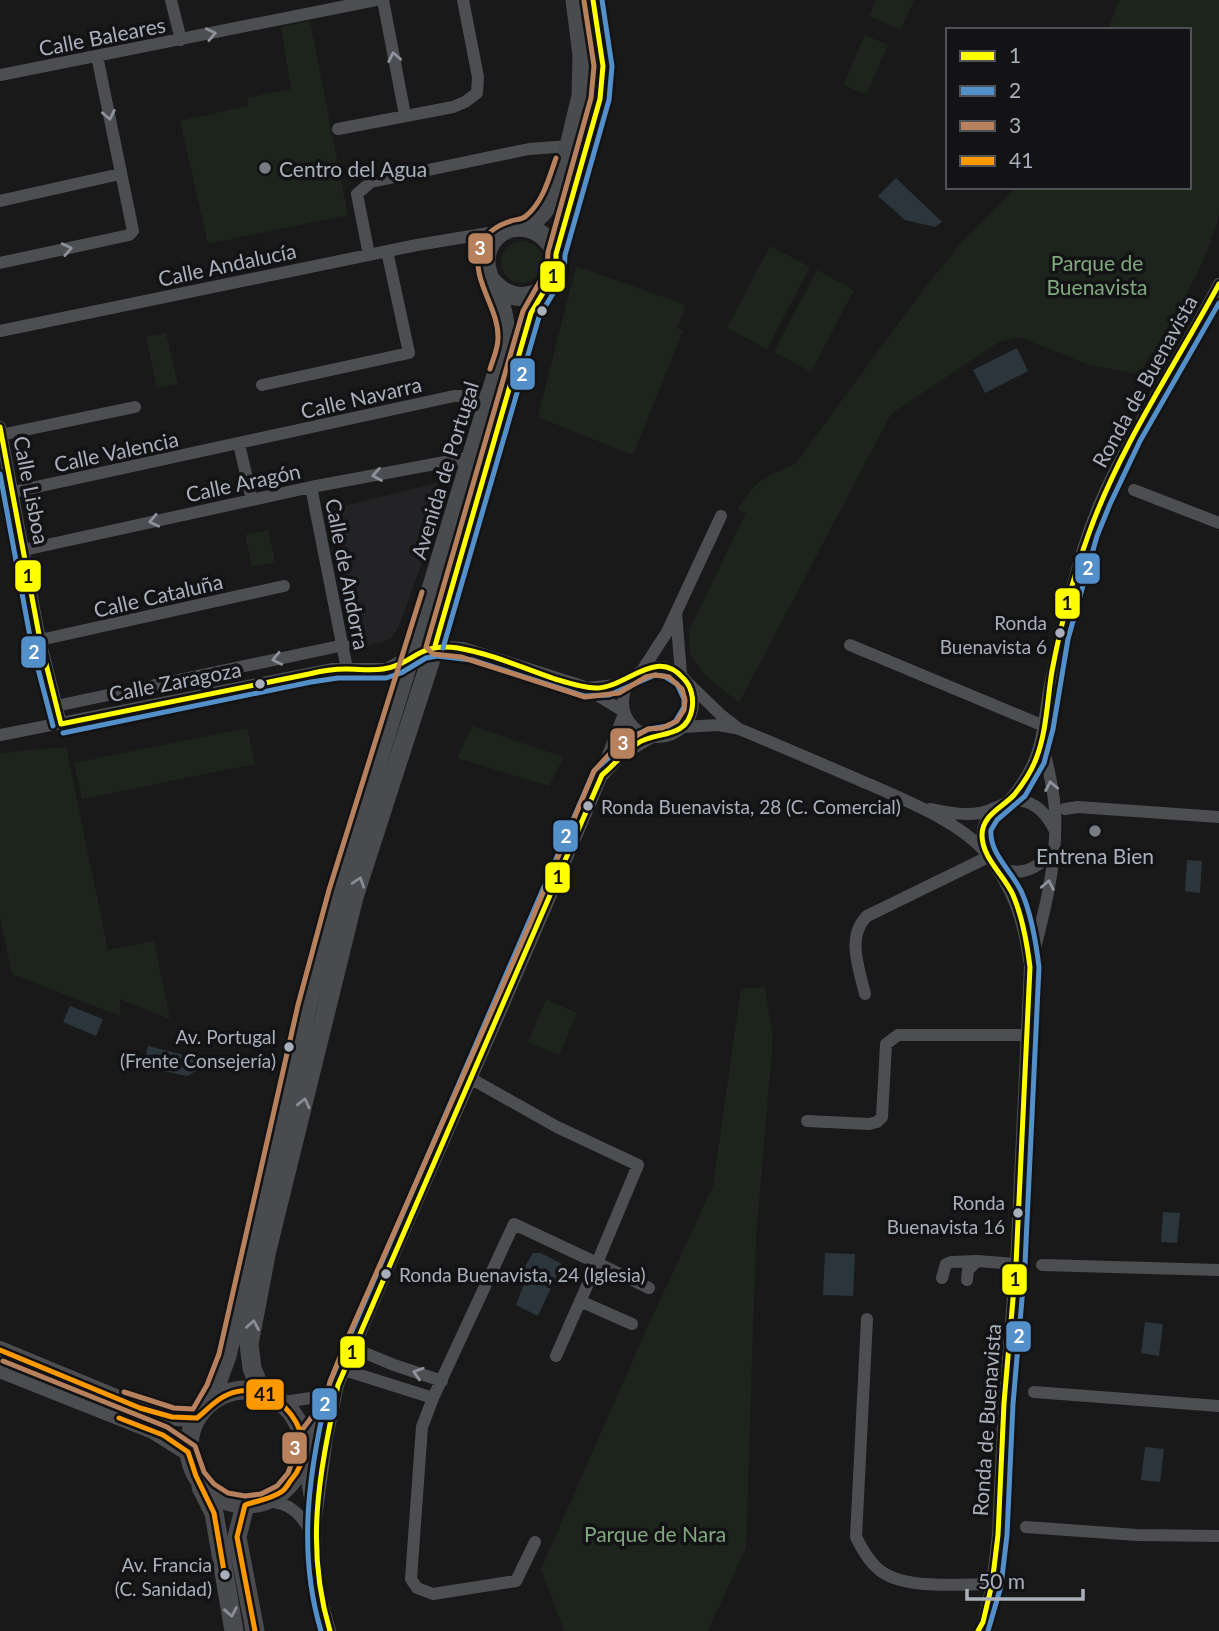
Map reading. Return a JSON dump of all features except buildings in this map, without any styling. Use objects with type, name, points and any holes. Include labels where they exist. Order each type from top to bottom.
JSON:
[{"type":"main road","points":[[527,227],[551,200],[569,146],[581,96],[582,55],[575,0]]},
{"type":"main road","name":"Avenida de Portugal","points":[[261,1391],[252,1368],[249,1344],[267,1250],[354,897],[435,646],[531,313],[556,271],[556,254],[595,122],[603,66],[593,0]]},
{"type":"main road","points":[[486,257],[490,246],[506,231],[516,227],[527,227],[546,236],[556,254]]},
{"type":"main road","name":"Avenida de Portugal","points":[[210,1402],[227,1356],[307,1007],[337,892],[507,339],[502,307],[486,269],[486,257]]},
{"type":"main road","points":[[491,279],[498,289],[520,298],[543,290]]},
{"type":"main road","points":[[0,1350],[140,1408],[172,1417],[197,1418]]},
{"type":"main road","points":[[0,1369],[153,1430],[188,1452]]},
{"type":"main road","points":[[196,1476],[208,1491],[225,1502],[254,1504],[282,1493],[296,1478],[304,1450],[297,1420],[283,1402],[261,1391],[234,1391],[210,1402],[197,1418],[190,1434],[188,1452],[196,1476],[214,1513],[234,1631]]},
{"type":"main road","points":[[254,1504],[237,1537],[255,1631]]},
{"type":"street","points":[[171,0],[181,40]]},
{"type":"street","name":"Calle Baleares","points":[[0,75],[376,0]]},
{"type":"street","points":[[383,0],[405,115]]},
{"type":"street","points":[[338,129],[453,107],[477,93],[478,77],[463,0]]},
{"type":"street","points":[[0,263],[129,235],[133,231],[97,56]]},
{"type":"street","points":[[369,255],[357,194],[370,182],[529,149],[569,146]]},
{"type":"street","points":[[0,201],[120,174]]},
{"type":"street","name":"Calle Andalucía","points":[[0,331],[387,251],[463,236],[506,231]]},
{"type":"street","points":[[463,236],[486,257]]},
{"type":"street","points":[[262,385],[408,353],[387,251]]},
{"type":"street","name":"Ronda de Buenavista","points":[[989,858],[983,826],[989,815],[1002,805],[1031,771],[1042,741],[1052,671],[1072,587],[1100,504],[1134,435],[1219,284]]},
{"type":"street","name":"Calle Navarra","points":[[239,444],[454,396],[482,396],[490,399]]},
{"type":"street","points":[[1,431],[135,407]]},
{"type":"street","name":"Calle Lisboa","points":[[1,431],[7,494],[24,550],[40,640],[61,724]]},
{"type":"street","points":[[239,444],[253,500]]},
{"type":"street","name":"Calle Valencia","points":[[7,494],[239,444]]},
{"type":"street","name":"Calle Aragón","points":[[24,550],[311,487],[472,457]]},
{"type":"street","name":"Calle de Andorra","points":[[311,487],[347,669]]},
{"type":"street","points":[[1134,490],[1219,523]]},
{"type":"street","points":[[315,1525],[327,1437],[338,1385],[344,1370],[602,775],[623,712],[622,696],[667,632],[721,516]]},
{"type":"street","name":"Calle Cataluña","points":[[40,640],[284,586]]},
{"type":"street","points":[[676,612],[681,674]]},
{"type":"street","name":"Calle Zaragoza","points":[[57,706],[344,645]]},
{"type":"street","points":[[850,645],[1044,726]]},
{"type":"street","points":[[401,688],[387,669],[413,650],[435,646],[463,648],[586,688],[623,712],[633,728],[652,737],[663,737],[683,727],[692,713],[694,699],[690,685],[672,668],[655,666],[638,672],[617,685],[586,688]]},
{"type":"street","name":"Calle Zaragoza","points":[[4,732],[61,724],[333,669],[387,669]]},
{"type":"street","name":"Ronda de Buenavista","points":[[690,685],[738,729]]},
{"type":"street","name":"Ronda de Buenavista","points":[[683,727],[718,725],[738,729],[923,808],[967,835],[1006,881],[1017,905],[1025,930],[1030,967],[1016,1264],[992,1584],[981,1628]]},
{"type":"street","points":[[602,775],[621,756],[652,737]]},
{"type":"street","name":"Ronda de Buenavista","points":[[1030,967],[1041,928],[1055,831],[1054,801],[1042,741]]},
{"type":"street","name":"Ronda de Buenavista","points":[[923,808],[968,814],[982,813],[1014,801],[1033,804],[1043,811],[1055,831]]},
{"type":"street","points":[[1065,809],[1078,807],[1219,817]]},
{"type":"street","points":[[864,995],[855,944],[858,926],[867,916],[989,858],[1009,871],[1021,872],[1042,863],[1053,852]]},
{"type":"street","points":[[807,1121],[869,1124],[877,1122],[882,1117],[886,1044],[898,1035],[1026,1035]]},
{"type":"street","points":[[470,1078],[557,1127],[638,1166],[556,1356]]},
{"type":"street","points":[[535,1542],[516,1581],[433,1594],[417,1588],[411,1579],[422,1427],[433,1398],[514,1224],[649,1288]]},
{"type":"street","points":[[967,1280],[968,1270],[977,1261]]},
{"type":"street","points":[[942,1278],[943,1268],[951,1262],[1016,1264]]},
{"type":"street","points":[[1042,1265],[1219,1270]]},
{"type":"street","points":[[580,1301],[632,1324]]},
{"type":"street","points":[[867,1319],[856,1537],[865,1554],[880,1571],[898,1581],[992,1584]]},
{"type":"street","points":[[353,1348],[442,1381]]},
{"type":"street","points":[[344,1370],[433,1398]]},
{"type":"street","points":[[283,1402],[317,1397],[338,1385]]},
{"type":"street","points":[[1034,1392],[1219,1406]]},
{"type":"street","points":[[330,1631],[317,1585],[315,1525],[304,1450],[334,1402]]},
{"type":"street","points":[[254,1504],[275,1502],[291,1508],[309,1526],[316,1543]]},
{"type":"street","points":[[1026,1527],[1137,1535],[1219,1536]]},
{"type":"shaded area","points":[[896,178],[942,222],[935,227],[905,220],[878,196]]},
{"type":"shaded area","points":[[1017,348],[1028,371],[985,393],[973,370]]},
{"type":"shaded area","points":[[440,482],[422,563],[398,628],[392,637],[381,643],[367,648],[360,645],[354,639],[331,509]]},
{"type":"shaded area","points":[[1187,860],[1202,861],[1200,893],[1185,891]]},
{"type":"shaded area","points":[[70,1006],[103,1019],[96,1036],[63,1022]]},
{"type":"shaded area","points":[[148,1046],[191,1057],[197,1063],[196,1071],[187,1076],[143,1067]]},
{"type":"shaded area","points":[[1163,1212],[1180,1213],[1177,1243],[1161,1242]]},
{"type":"shaded area","points":[[533,1253],[541,1253],[562,1264],[538,1316],[516,1305],[529,1271],[524,1268]]},
{"type":"shaded area","points":[[825,1253],[855,1254],[853,1296],[823,1295]]},
{"type":"shaded area","points":[[1145,1322],[1163,1324],[1159,1356],[1141,1353]]},
{"type":"shaded area","points":[[1145,1447],[1164,1449],[1160,1482],[1141,1480]]},
{"type":"green space","points":[[876,0],[914,0],[901,30],[869,16]]},
{"type":"green space","name":"Parque de Buenavista","points":[[1119,0],[1219,0],[1219,215],[1205,257],[1185,297],[1139,374],[1089,365],[1019,337],[999,342],[891,414],[739,703],[702,672],[690,654],[689,630],[746,513],[737,510],[761,481],[795,464],[920,294],[964,239],[1015,189],[1191,189],[1191,28],[1109,28]]},
{"type":"green space","name":"Centro del Agua","points":[[310,21],[348,215],[208,244],[180,121],[248,106],[247,98],[291,89],[281,27]]},
{"type":"green space","points":[[865,35],[888,45],[866,95],[843,85]]},
{"type":"green space","points":[[522,241],[537,247],[543,262],[537,277],[522,283],[507,277],[501,262],[507,247]]},
{"type":"green space","points":[[770,246],[810,267],[767,349],[727,328]]},
{"type":"green space","points":[[576,266],[686,305],[677,328],[683,331],[633,455],[538,417]]},
{"type":"green space","points":[[817,270],[854,290],[811,372],[774,352]]},
{"type":"green space","points":[[166,333],[178,384],[157,388],[146,337]]},
{"type":"green space","points":[[268,530],[275,562],[252,567],[245,535]]},
{"type":"green space","points":[[472,726],[564,757],[549,786],[457,758]]},
{"type":"green space","points":[[247,728],[255,764],[82,799],[74,763]]},
{"type":"green space","points":[[66,747],[108,950],[154,941],[170,1019],[120,999],[120,1016],[12,974],[0,917],[0,753]]},
{"type":"green space","name":"Parque de Nara","points":[[765,987],[773,1038],[756,1237],[746,1548],[708,1631],[564,1631],[541,1569],[646,1330],[713,1186],[741,989]]},
{"type":"green space","points":[[546,999],[577,1013],[559,1055],[528,1042]]},
{"type":"transit line","name":"1","points":[[435,646],[531,313],[556,271],[556,254],[600,99],[603,66],[593,0]]},
{"type":"transit line","name":"2","points":[[443,648],[539,317],[564,275],[565,255],[609,100],[612,66],[602,0]]},
{"type":"transit line","name":"3","points":[[3,1361],[167,1427],[195,1446],[204,1472],[214,1484],[228,1493],[245,1496],[261,1494],[277,1486],[288,1473],[294,1457],[296,1438],[326,1398],[345,1344],[530,924],[594,771],[615,748],[648,729],[662,728],[677,721],[684,710],[682,689],[669,677],[646,677],[619,693],[585,697],[461,657],[433,654],[426,647],[523,311],[547,269],[548,252],[591,98],[594,66],[584,1]]},
{"type":"transit line","name":"3","points":[[490,369],[498,338],[494,315],[479,271],[480,249],[492,231],[524,217],[532,210],[545,189],[556,158]]},
{"type":"transit line","name":"1","points":[[978,1631],[983,1622],[992,1584],[998,1535],[1004,1403],[1016,1264],[1030,967],[1016,904],[986,851],[983,828],[989,817],[1017,791],[1036,759],[1059,636],[1083,550],[1102,500],[1133,437],[1219,284]]},
{"type":"transit line","name":"2","points":[[988,1631],[1001,1586],[1007,1535],[1013,1404],[1025,1264],[1039,967],[1033,929],[1025,902],[1018,885],[994,847],[991,830],[997,820],[1025,796],[1044,763],[1053,729],[1068,639],[1097,536],[1140,441],[1219,303]]},
{"type":"transit line","name":"1","points":[[0,427],[40,640],[61,724]]},
{"type":"transit line","name":"2","points":[[0,474],[31,642],[53,726]]},
{"type":"transit line","name":"3","points":[[124,1392],[174,1408],[193,1409],[207,1385],[219,1354],[298,1005],[329,890],[422,592]]},
{"type":"transit line","name":"1","points":[[61,724],[323,671],[383,669],[433,648],[444,647],[483,654],[555,679],[591,688],[608,686],[641,671],[663,666],[684,679],[691,692],[692,709],[684,725],[678,730],[638,743],[602,775],[338,1385],[321,1478],[316,1538],[322,1599],[330,1631]]},
{"type":"transit line","name":"2","points":[[63,733],[311,682],[338,678],[386,678],[401,673],[426,658],[437,656],[472,660],[584,696],[609,695],[655,675],[664,676],[677,684],[684,699],[684,707],[675,722],[633,736],[594,771],[330,1382],[317,1444],[309,1506],[309,1569],[321,1631]]},
{"type":"transit line","name":"41","points":[[0,1350],[140,1408],[172,1417],[197,1418],[223,1397],[245,1391],[263,1393],[291,1414],[303,1447],[301,1464],[282,1491],[245,1505],[237,1537],[255,1631]]},
{"type":"transit line","name":"41","points":[[119,1418],[163,1435],[188,1452],[214,1513],[225,1577]]},
{"type":"place","name":"Centro del Agua","points":[[265,168]]},
{"type":"place","name":"Ronda Buenavista 6","points":[[1060,633]]},
{"type":"place","name":"Ronda Buenavista, 28 (C. Comercial)","points":[[588,806]]},
{"type":"place","name":"Entrena Bien","points":[[1095,831]]},
{"type":"place","name":"Av. Portugal (Frente Consejería)","points":[[289,1047]]},
{"type":"place","name":"Ronda Buenavista 16","points":[[1018,1213]]},
{"type":"place","name":"Ronda Buenavista, 24 (Iglesia)","points":[[386,1274]]},
{"type":"place","name":"Av. Francia (C. Sanidad)","points":[[225,1575]]}]
